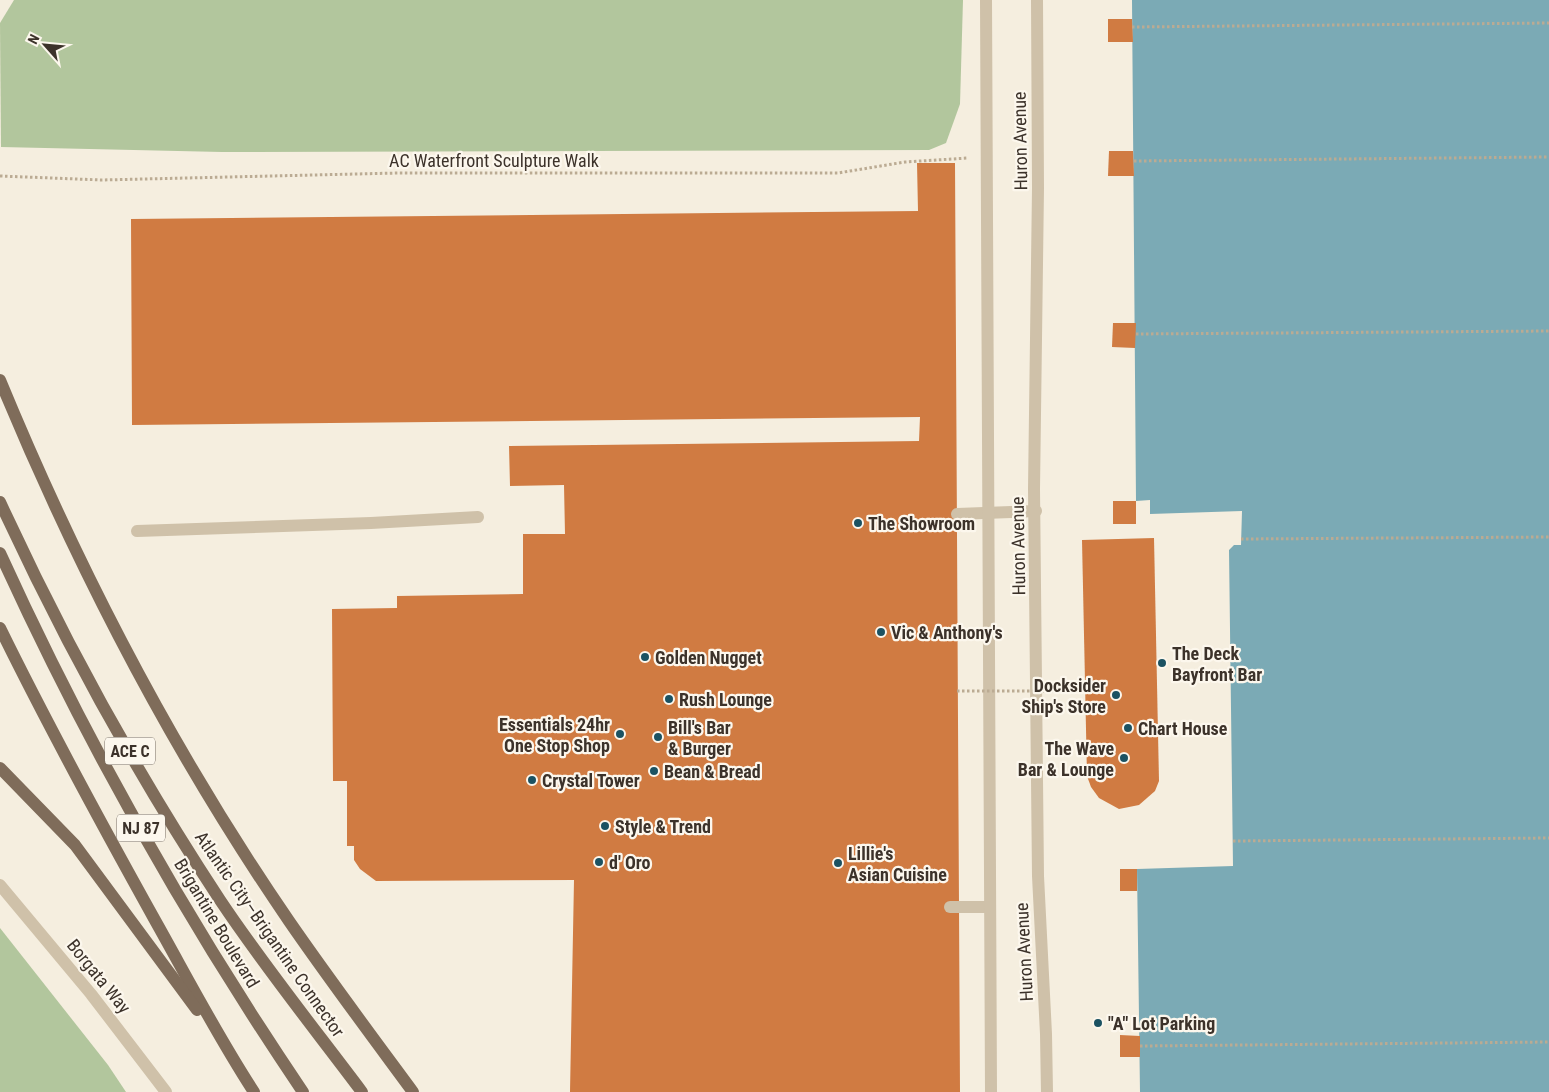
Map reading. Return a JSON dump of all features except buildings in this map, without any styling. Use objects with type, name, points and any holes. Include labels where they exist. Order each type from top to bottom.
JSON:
[{"type":"main road","points":[[0,380],[29,450],[70,538],[163,718],[288,920],[413,1092]]},
{"type":"main road","name":"Atlantic City–Brigantine Connector","points":[[0,502],[77,658],[154,792],[220,900],[362,1092]]},
{"type":"main road","name":"Brigantine Boulevard","points":[[0,553],[58,672],[119,789],[223,968],[303,1092]]},
{"type":"main road","name":"NJ 87","points":[[0,628],[65,758],[226,1048],[254,1092]]},
{"type":"main road","points":[[0,768],[75,845],[226,1048]]},
{"type":"street","name":"Huron Avenue","points":[[986,0],[991,1092]]},
{"type":"street","name":"Huron Avenue","points":[[1037,0],[1036,511],[1038,876],[1047,1092]]},
{"type":"street","points":[[957,514],[1036,511]]},
{"type":"street","points":[[137,530],[371,523],[478,517]]},
{"type":"street","name":"Borgata Way","points":[[0,885],[86,987],[166,1092]]},
{"type":"street","points":[[950,907],[990,907]]},
{"type":"path","points":[[1132,27],[1549,23]]},
{"type":"path","name":"AC Waterfront Sculpture Walk","points":[[0,176],[102,180],[398,173],[838,173],[905,162],[986,157]]},
{"type":"path","points":[[1134,161],[1549,158]]},
{"type":"path","points":[[1136,334],[1549,331]]},
{"type":"path","points":[[1241,539],[1549,537]]},
{"type":"path","points":[[957,692],[1086,691]]},
{"type":"path","points":[[1233,842],[1549,838]]},
{"type":"path","points":[[1140,1046],[1549,1042]]},
{"type":"green space","points":[[14,0],[963,0],[960,104],[946,143],[929,150],[222,152],[1,147],[0,23]]},
{"type":"green space","points":[[0,928],[108,1065],[126,1092],[0,1092]]},
{"type":"water","points":[[1132,0],[1549,0],[1549,1092],[1140,1092],[1137,869],[1233,866],[1229,550],[1234,545],[1241,545],[1242,511],[1150,514],[1150,500],[1136,501]]},
{"type":"place","name":"The Showroom","points":[[858,523]]},
{"type":"place","name":"Vic & Anthony's","points":[[881,632]]},
{"type":"place","name":"Golden Nugget","points":[[645,657]]},
{"type":"place","name":"The Deck Bayfront Bar","points":[[1162,663]]},
{"type":"place","name":"Docksider Ship's Store","points":[[1116,695]]},
{"type":"place","name":"Rush Lounge","points":[[669,699]]},
{"type":"place","name":"Chart House","points":[[1128,728]]},
{"type":"place","name":"Essentials 24hr One Stop Shop","points":[[620,734]]},
{"type":"place","name":"Bill's Bar & Burger","points":[[658,737]]},
{"type":"place","name":"The Wave Bar & Lounge","points":[[1124,758]]},
{"type":"place","name":"Bean & Bread","points":[[654,771]]},
{"type":"place","name":"Crystal Tower","points":[[532,780]]},
{"type":"place","name":"Style & Trend","points":[[605,826]]},
{"type":"place","name":"d' Oro","points":[[599,862]]},
{"type":"place","name":"Lillie's Asian Cuisine","points":[[838,863]]},
{"type":"place","name":"\"A\" Lot Parking","points":[[1098,1023]]}]
